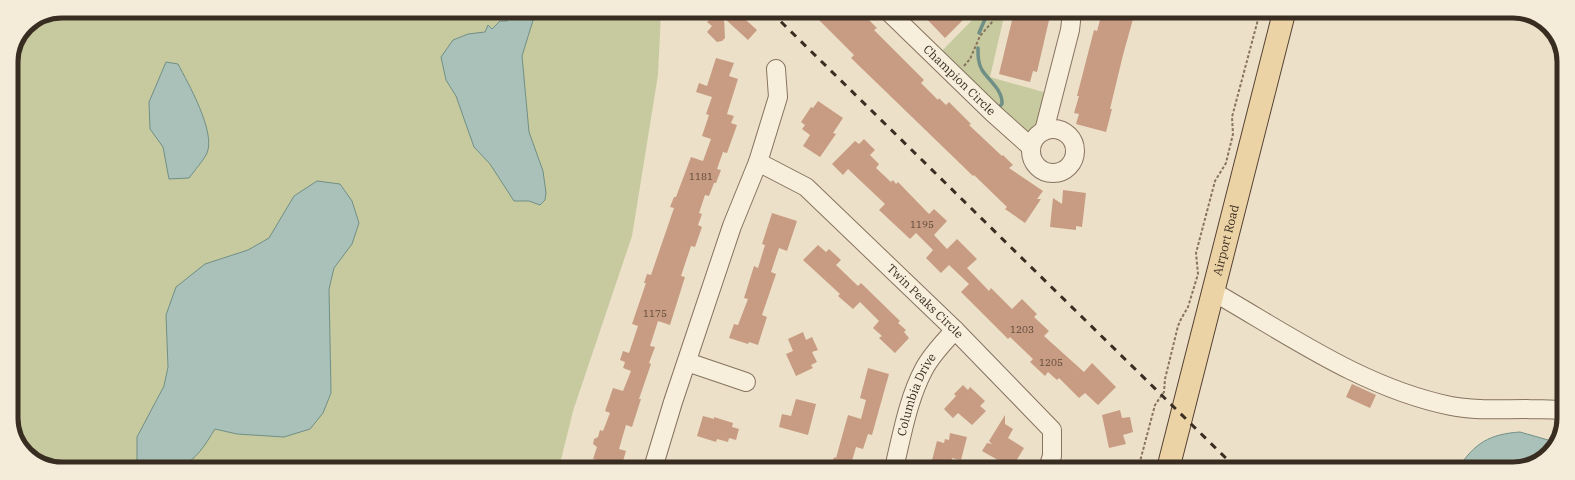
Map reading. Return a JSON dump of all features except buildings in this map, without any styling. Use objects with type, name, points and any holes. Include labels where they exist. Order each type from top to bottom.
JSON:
[{"type":"main road","name":"Airport Road","points":[[1170,462],[1282,18]]},
{"type":"street","name":"Champion Circle","points":[[895,18],[1031,147]]},
{"type":"street","points":[[1044,131],[1070,30],[1071,18]]},
{"type":"street","points":[[655,462],[673,402],[732,226],[758,162],[778,97],[776,69]]},
{"type":"street","points":[[1052,129],[1059,130],[1066,133],[1071,138],[1075,151],[1074,159],[1065,170],[1058,173],[1051,173],[1044,171],[1034,162],[1031,155],[1031,147],[1036,137],[1044,131],[1052,129]]},
{"type":"street","name":"Twin Peaks Circle","points":[[758,162],[806,187],[955,330],[1052,430],[1052,456],[1050,462]]},
{"type":"street","points":[[1212,291],[1343,367],[1398,391],[1433,402],[1464,408],[1557,411]]},
{"type":"street","name":"Columbia Drive","points":[[896,462],[914,391],[925,368],[936,352],[955,330]]},
{"type":"street","points":[[687,362],[746,382]]},
{"type":"path","points":[[955,75],[968,63],[980,36],[993,21],[993,18]]},
{"type":"path","points":[[1140,462],[1155,405],[1164,390],[1165,378],[1180,319],[1187,310],[1198,274],[1196,253],[1215,181],[1226,163],[1233,134],[1232,117],[1258,18]]},
{"type":"green space","points":[[62,18],[661,18],[658,75],[632,236],[573,411],[560,462],[57,462],[45,459],[38,455],[27,445],[24,440],[20,432],[18,421],[18,62],[21,45],[25,38],[38,25],[45,21]]},
{"type":"green space","points":[[974,18],[1004,18],[990,77],[1054,95],[1038,135],[1034,141],[936,57]]},
{"type":"water","points":[[509,18],[534,18],[522,56],[529,132],[543,171],[546,193],[545,200],[540,205],[529,201],[514,201],[490,164],[474,147],[456,96],[446,80],[441,57],[453,40],[468,34],[485,32],[488,25],[492,29],[500,21],[507,21]]},
{"type":"water","points":[[166,62],[178,64],[200,108],[208,133],[209,144],[207,153],[189,178],[169,179],[163,147],[150,129],[149,102]]},
{"type":"water","points":[[317,181],[340,184],[352,201],[359,223],[352,244],[334,268],[329,289],[331,393],[323,413],[310,429],[284,437],[237,434],[215,429],[200,451],[188,462],[139,462],[137,460],[137,437],[164,386],[168,367],[166,315],[176,287],[205,264],[248,250],[269,238],[294,196]]},
{"type":"water","points":[[1520,432],[1551,441],[1540,453],[1527,460],[1518,462],[1463,462],[1477,446],[1491,438],[1509,433]]},
{"type":"waterway","points":[[979,33],[985,18]]},
{"type":"waterway","points":[[978,48],[978,59],[981,67],[998,90],[1002,99],[1002,104],[997,109]]},
{"type":"railway","points":[[777,18],[1230,462]]}]
